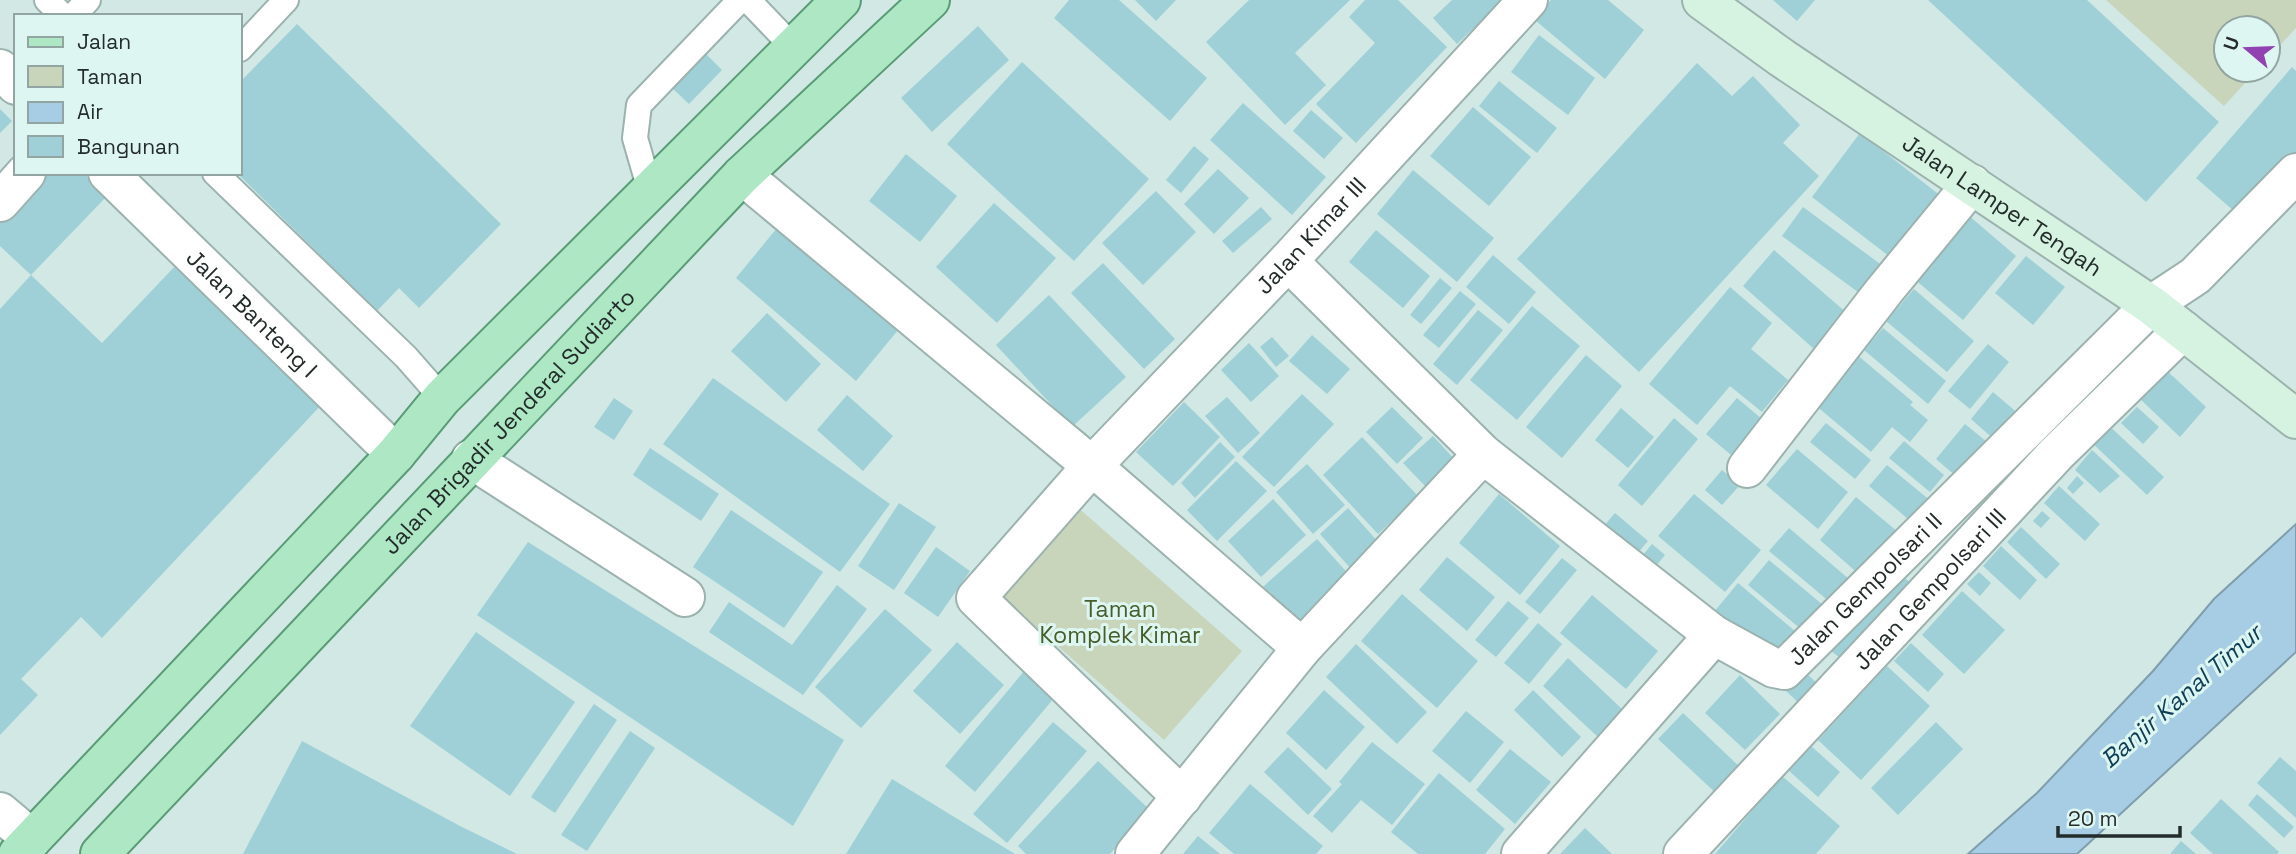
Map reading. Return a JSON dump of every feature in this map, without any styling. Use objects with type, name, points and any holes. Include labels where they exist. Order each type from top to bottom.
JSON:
[{"type":"main road","points":[[25,846],[396,454],[442,398],[841,0]]},
{"type":"main road","name":"Jalan Brigadir Jenderal Sudiarto","points":[[100,854],[742,175],[930,0]]},
{"type":"main road","name":"Jalan Lamper Tengah","points":[[1702,0],[1782,58],[2151,305],[2296,419]]},
{"type":"street","name":"Jalan Kimar III","points":[[1182,797],[976,598],[1092,466],[1288,261],[1528,0]]},
{"type":"street","points":[[0,69],[14,83]]},
{"type":"street","name":"Jalan Gempolsari II","points":[[1288,261],[1483,454],[1714,635],[1773,668],[1784,670],[1789,668],[1882,571],[1973,485],[2151,305],[2195,276],[2296,173]]},
{"type":"street","points":[[0,202],[24,175]]},
{"type":"street","name":"Jalan Banteng I","points":[[110,175],[396,454]]},
{"type":"street","points":[[742,175],[1092,466],[1302,648]]},
{"type":"street","points":[[1746,468],[1884,291],[1972,184]]},
{"type":"street","name":"Jalan Gempolsari III","points":[[1683,854],[2056,454],[2183,330]]},
{"type":"street","points":[[1135,854],[1302,648],[1483,454]]},
{"type":"street","points":[[471,459],[685,597]]},
{"type":"street","points":[[1521,854],[1714,635]]},
{"type":"street","points":[[0,812],[25,846]]},
{"type":"lane","points":[[47,0],[61,14]]},
{"type":"lane","points":[[75,14],[88,0]]},
{"type":"lane","points":[[242,47],[286,0]]},
{"type":"lane","points":[[650,190],[635,138],[639,105],[740,0]]},
{"type":"lane","points":[[748,0],[793,47]]},
{"type":"lane","points":[[217,175],[407,357],[442,398]]},
{"type":"green space","points":[[2106,0],[2296,0],[2296,28],[2282,43],[2282,14],[2212,14],[2212,84],[2244,84],[2224,106]]},
{"type":"green space","name":"Taman Komplek Kimar","points":[[1075,505],[1242,651],[1164,740],[998,593]]},
{"type":"water","name":"Banjir Kanal Timur","points":[[2296,524],[2296,652],[2077,854],[1968,854],[2037,793],[2153,671],[2214,599]]},
{"type":"building","points":[[1069,0],[1119,0],[1207,78],[1170,121],[1054,18]]},
{"type":"building","points":[[1135,0],[1176,0],[1156,21]]},
{"type":"building","points":[[1249,0],[1350,0],[1295,53],[1326,85],[1285,125],[1206,42]]},
{"type":"building","points":[[1365,0],[1398,0],[1447,47],[1356,143],[1316,104],[1375,43],[1349,17]]},
{"type":"building","points":[[1452,0],[1503,0],[1457,44],[1433,18]]},
{"type":"building","points":[[1551,0],[1608,0],[1644,30],[1605,79],[1535,20]]},
{"type":"building","points":[[1773,0],[1815,0],[1797,21]]},
{"type":"building","points":[[1928,0],[2087,0],[2219,122],[2146,202]]},
{"type":"building","points":[[297,24],[501,224],[419,308],[399,288],[377,311],[239,175],[242,175],[242,80]]},
{"type":"building","points":[[978,26],[1009,60],[932,132],[901,98]]},
{"type":"building","points":[[1539,35],[1595,78],[1568,115],[1511,72]]},
{"type":"building","points":[[703,51],[722,70],[689,104],[670,86]]},
{"type":"building","points":[[1022,62],[1149,179],[1074,261],[947,144]]},
{"type":"building","points":[[1697,63],[1732,96],[1753,76],[1800,125],[1783,143],[1819,176],[1639,372],[1517,259]]},
{"type":"building","points":[[2292,67],[2296,71],[2296,156],[2242,218],[2196,178],[2277,84],[2282,84],[2282,79]]},
{"type":"building","points":[[1499,81],[1557,128],[1537,153],[1479,106]]},
{"type":"building","points":[[1243,103],[1326,177],[1292,215],[1210,140]]},
{"type":"building","points":[[1473,107],[1531,157],[1489,206],[1430,156]]},
{"type":"building","points":[[0,109],[12,121],[0,133]]},
{"type":"building","points":[[1311,110],[1343,138],[1324,159],[1293,131]]},
{"type":"building","points":[[1860,133],[1946,200],[1898,263],[1812,197]]},
{"type":"building","points":[[1194,146],[1209,159],[1181,193],[1166,180]]},
{"type":"building","points":[[906,154],[957,196],[920,242],[869,201]]},
{"type":"building","points":[[1218,169],[1249,198],[1214,234],[1184,204]]},
{"type":"building","points":[[1413,170],[1494,238],[1457,282],[1377,214]]},
{"type":"building","points":[[41,175],[85,175],[107,196],[31,275],[0,246],[0,219]]},
{"type":"building","points":[[1156,191],[1196,232],[1143,285],[1102,243]]},
{"type":"building","points":[[994,203],[1056,258],[997,323],[936,267]]},
{"type":"building","points":[[1261,207],[1272,219],[1233,253],[1222,241]]},
{"type":"building","points":[[1803,207],[1887,269],[1866,298],[1782,236]]},
{"type":"building","points":[[1961,209],[2016,256],[1963,320],[1907,273]]},
{"type":"building","points":[[782,222],[903,324],[856,381],[736,278]]},
{"type":"building","points":[[1376,230],[1430,276],[1403,308],[1349,262]]},
{"type":"building","points":[[1774,250],[1855,320],[1823,357],[1743,286]]},
{"type":"building","points":[[1493,255],[1536,292],[1509,324],[1466,287]]},
{"type":"building","points":[[2026,256],[2065,287],[2033,325],[1995,293]]},
{"type":"building","points":[[178,263],[324,402],[102,638],[81,617],[21,679],[38,695],[0,735],[0,309],[31,275],[102,343]]},
{"type":"building","points":[[1103,263],[1175,339],[1144,369],[1071,293]]},
{"type":"building","points":[[1440,278],[1452,288],[1421,324],[1410,315]]},
{"type":"building","points":[[1730,287],[1772,323],[1751,349],[1788,380],[1762,412],[1730,386],[1697,425],[1649,384]]},
{"type":"building","points":[[1914,289],[1974,341],[1947,372],[1886,321]]},
{"type":"building","points":[[1460,291],[1476,304],[1439,348],[1423,335]]},
{"type":"building","points":[[1049,295],[1126,377],[1072,427],[996,345]]},
{"type":"building","points":[[1532,306],[1580,346],[1517,420],[1470,380]]},
{"type":"building","points":[[1478,310],[1503,330],[1457,385],[1433,364]]},
{"type":"building","points":[[767,313],[821,364],[786,402],[731,351]]},
{"type":"building","points":[[1883,328],[1946,381],[1928,404],[1864,350]]},
{"type":"building","points":[[1312,335],[1350,369],[1327,394],[1289,361]]},
{"type":"building","points":[[1272,337],[1289,356],[1276,367],[1260,347]]},
{"type":"building","points":[[1249,343],[1279,376],[1251,402],[1221,370]]},
{"type":"building","points":[[1988,344],[2009,362],[1970,409],[1948,391]]},
{"type":"building","points":[[1856,354],[1913,402],[1910,405],[1928,420],[1910,442],[1892,427],[1871,452],[1814,404]]},
{"type":"building","points":[[1586,355],[1622,386],[1562,458],[1526,427]]},
{"type":"building","points":[[2164,368],[2206,407],[2180,437],[2137,396]]},
{"type":"building","points":[[713,378],[890,504],[840,572],[663,444]]},
{"type":"building","points":[[1993,392],[2020,415],[1997,442],[1971,419]]},
{"type":"building","points":[[1302,394],[1334,424],[1274,487],[1242,457]]},
{"type":"building","points":[[847,395],[893,436],[863,471],[817,430]]},
{"type":"building","points":[[1227,397],[1260,433],[1238,453],[1205,416]]},
{"type":"building","points":[[614,398],[633,411],[614,440],[594,427]]},
{"type":"building","points":[[1737,398],[1768,424],[1737,460],[1706,434]]},
{"type":"building","points":[[1184,402],[1220,437],[1173,486],[1136,452]]},
{"type":"building","points":[[1392,407],[1423,438],[1397,464],[1366,432]]},
{"type":"building","points":[[2137,407],[2159,427],[2143,444],[2121,423]]},
{"type":"building","points":[[1621,408],[1654,437],[1628,468],[1595,440]]},
{"type":"building","points":[[1674,418],[1698,439],[1642,506],[1618,485]]},
{"type":"building","points":[[2104,421],[2164,477],[2147,495],[2088,439]]},
{"type":"building","points":[[1826,423],[1871,460],[1855,479],[1810,442]]},
{"type":"building","points":[[1965,424],[1987,442],[1957,477],[1936,459]]},
{"type":"building","points":[[1433,436],[1455,460],[1426,487],[1403,463]]},
{"type":"building","points":[[1362,437],[1418,496],[1378,534],[1323,475]]},
{"type":"building","points":[[1904,441],[1944,475],[1930,492],[1889,458]]},
{"type":"building","points":[[1220,442],[1235,457],[1195,498],[1181,483]]},
{"type":"building","points":[[650,448],[719,494],[701,521],[633,475]]},
{"type":"building","points":[[1797,449],[1848,492],[1818,529],[1766,485]]},
{"type":"building","points":[[2092,450],[2120,476],[2100,493],[2075,470]]},
{"type":"building","points":[[1236,461],[1267,491],[1217,541],[1187,510]]},
{"type":"building","points":[[1307,464],[1345,505],[1313,534],[1276,492]]},
{"type":"building","points":[[1887,465],[1932,502],[1914,524],[1869,486]]},
{"type":"building","points":[[1722,470],[1740,485],[1722,505],[1705,490]]},
{"type":"building","points":[[2077,476],[2084,483],[2073,494],[2067,488]]},
{"type":"building","points":[[2059,486],[2100,524],[2085,541],[2044,503]]},
{"type":"building","points":[[1499,494],[1560,546],[1520,595],[1459,543]]},
{"type":"building","points":[[1694,494],[1761,550],[1725,592],[1658,536]]},
{"type":"building","points":[[1856,497],[1898,532],[1861,576],[1820,540]]},
{"type":"building","points":[[1273,499],[1306,535],[1261,577],[1228,541]]},
{"type":"building","points":[[899,503],[936,527],[894,590],[858,566]]},
{"type":"building","points":[[1348,508],[1380,544],[1352,570],[1320,534]]},
{"type":"building","points":[[731,510],[823,572],[784,628],[693,567]]},
{"type":"building","points":[[2042,511],[2050,518],[2041,528],[2033,521]]},
{"type":"building","points":[[1615,513],[1648,541],[1636,555],[1603,527]]},
{"type":"building","points":[[2021,527],[2060,564],[2046,579],[2007,542]]},
{"type":"building","points":[[1789,528],[1856,585],[1837,608],[1769,551]]},
{"type":"building","points":[[1317,539],[1352,578],[1292,632],[1256,593]]},
{"type":"building","points":[[528,542],[844,740],[793,826],[477,615]]},
{"type":"building","points":[[1652,544],[1665,555],[1651,572],[1638,561]]},
{"type":"building","points":[[2001,546],[2037,580],[2020,600],[1983,566]]},
{"type":"building","points":[[936,547],[970,571],[938,617],[904,593]]},
{"type":"building","points":[[1447,557],[1495,597],[1467,631],[1419,590]]},
{"type":"building","points":[[1562,558],[1577,570],[1540,614],[1525,602]]},
{"type":"building","points":[[1769,560],[1823,605],[1802,630],[1748,585]]},
{"type":"building","points":[[1896,571],[1912,584],[1848,664],[1831,651]]},
{"type":"building","points":[[1979,572],[1991,583],[1980,596],[1967,584]]},
{"type":"building","points":[[1738,583],[1802,637],[1777,666],[1714,612]]},
{"type":"building","points":[[837,585],[867,609],[803,695],[709,632],[729,602],[792,645]]},
{"type":"building","points":[[1962,591],[2005,630],[1964,674],[1922,635]]},
{"type":"building","points":[[1402,594],[1478,661],[1437,708],[1361,641]]},
{"type":"building","points":[[1592,595],[1658,651],[1626,689],[1560,633]]},
{"type":"building","points":[[1508,601],[1529,618],[1496,657],[1475,640]]},
{"type":"building","points":[[885,609],[932,650],[861,728],[815,687]]},
{"type":"building","points":[[1538,623],[1562,644],[1529,684],[1504,663]]},
{"type":"building","points":[[476,632],[575,702],[510,796],[410,726]]},
{"type":"building","points":[[957,642],[1004,685],[960,734],[913,691]]},
{"type":"building","points":[[1911,643],[1944,674],[1928,692],[1894,661]]},
{"type":"building","points":[[1356,644],[1427,712],[1397,744],[1326,677]]},
{"type":"building","points":[[1568,658],[1623,710],[1598,737],[1543,686]]},
{"type":"building","points":[[1887,666],[1930,706],[1861,780],[1818,740]]},
{"type":"building","points":[[1025,670],[1055,697],[975,792],[945,766]]},
{"type":"building","points":[[1805,672],[1821,687],[1803,707],[1786,691]]},
{"type":"building","points":[[1740,675],[1780,714],[1745,750],[1705,713]]},
{"type":"building","points":[[1324,690],[1365,727],[1326,770],[1286,733]]},
{"type":"building","points":[[1533,690],[1581,737],[1562,757],[1514,710]]},
{"type":"building","points":[[594,704],[617,720],[555,813],[531,797]]},
{"type":"building","points":[[1466,711],[1504,742],[1470,783],[1432,751]]},
{"type":"building","points":[[1683,713],[1743,770],[1719,796],[1658,739]]},
{"type":"building","points":[[1053,722],[1087,751],[1007,843],[973,814]]},
{"type":"building","points":[[1936,722],[1963,749],[1898,815],[1871,788]]},
{"type":"building","points":[[630,731],[655,748],[587,851],[561,835]]},
{"type":"building","points":[[302,741],[460,826],[517,854],[243,854]]},
{"type":"building","points":[[1372,742],[1425,784],[1392,825],[1361,800],[1332,833],[1313,816],[1342,784],[1339,782]]},
{"type":"building","points":[[1810,745],[1840,772],[1818,797],[1787,769]]},
{"type":"building","points":[[1288,747],[1332,789],[1308,815],[1264,772]]},
{"type":"building","points":[[1510,749],[1551,782],[1515,824],[1476,790]]},
{"type":"building","points":[[2280,757],[2296,771],[2296,818],[2257,783]]},
{"type":"building","points":[[1098,761],[1150,810],[1110,854],[1026,854],[1018,846]]},
{"type":"building","points":[[1439,773],[1505,829],[1485,854],[1418,854],[1391,832]]},
{"type":"building","points":[[1782,776],[1840,826],[1816,854],[1715,854]]},
{"type":"building","points":[[892,779],[1015,854],[846,854]]},
{"type":"building","points":[[1250,784],[1323,846],[1316,854],[1234,854],[1209,833]]},
{"type":"building","points":[[2257,794],[2294,827],[2284,838],[2248,805]]},
{"type":"building","points":[[2221,799],[2279,852],[2213,854],[2190,833]]},
{"type":"building","points":[[1585,828],[1612,854],[1560,854]]},
{"type":"building","points":[[1198,836],[1220,854],[1183,854]]},
{"type":"building","points":[[2181,841],[2196,854],[2170,854]]}]
